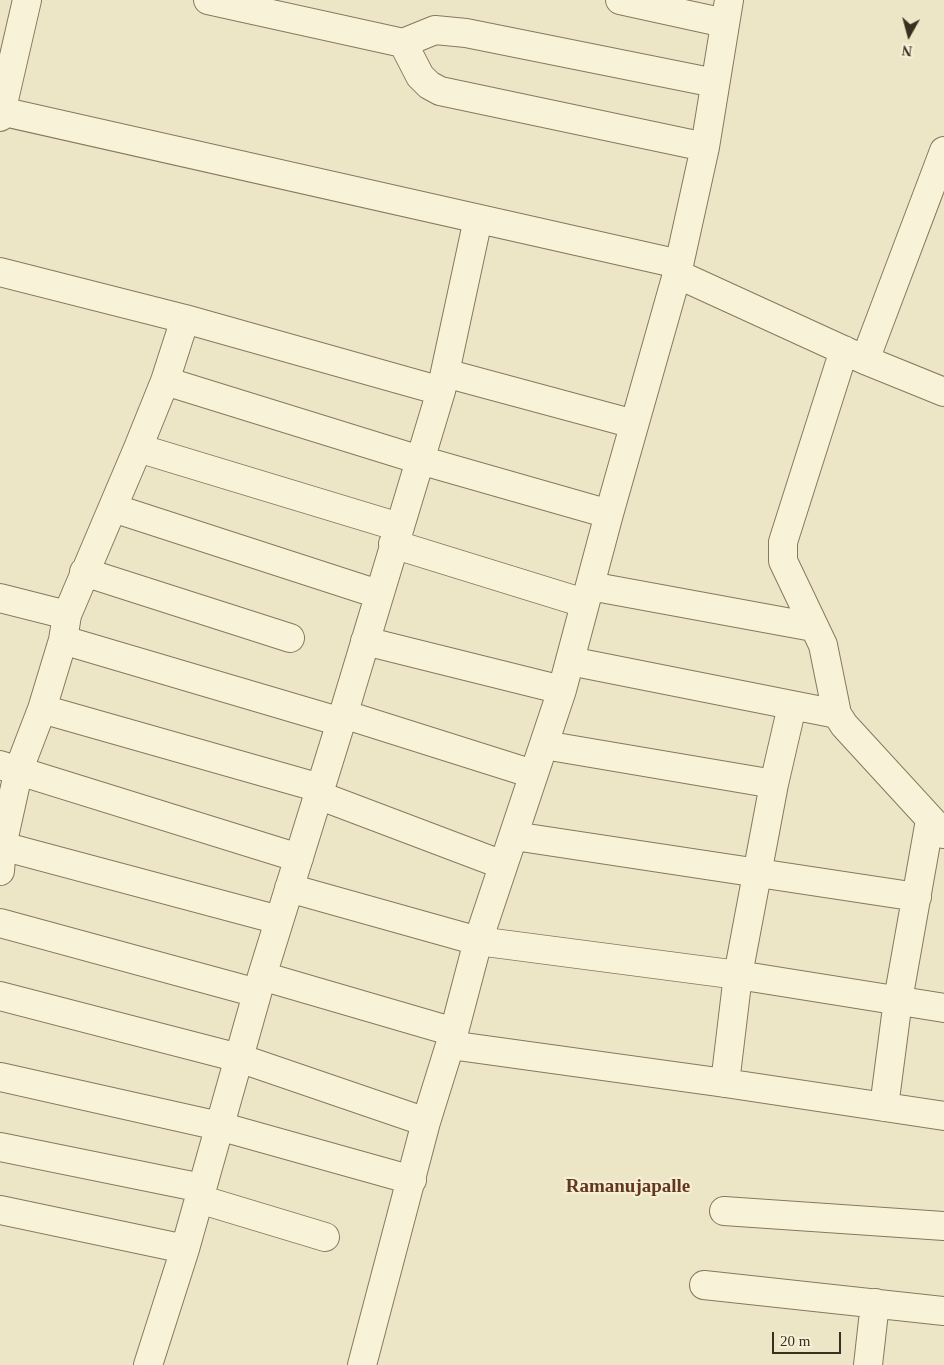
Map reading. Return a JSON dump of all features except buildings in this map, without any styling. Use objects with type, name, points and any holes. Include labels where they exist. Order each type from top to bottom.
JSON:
[{"type":"street","points":[[27,0],[0,113],[478,219],[678,269],[854,355],[944,392]]},
{"type":"street","points":[[208,0],[403,43],[435,30],[466,33],[715,83]]},
{"type":"street","points":[[362,1365],[426,1122],[452,1039],[478,941],[562,690],[678,269],[704,147],[727,11],[620,0]]},
{"type":"street","points":[[403,43],[420,76],[429,85],[440,91],[704,147]]},
{"type":"street","points":[[884,1107],[898,1000],[917,897],[937,827],[844,725],[837,714],[826,653],[783,561],[781,552],[854,355],[944,151]]},
{"type":"street","points":[[148,1365],[185,1249],[259,984],[342,718],[443,382],[478,219]]},
{"type":"street","points":[[0,272],[443,382],[634,424]]},
{"type":"street","points":[[185,319],[138,448],[84,572],[65,627],[42,709],[10,767],[1,858],[279,920]]},
{"type":"street","points":[[164,381],[420,460],[609,514]]},
{"type":"street","points":[[138,448],[396,536],[587,594],[813,627]]},
{"type":"street","points":[[113,508],[378,594]]},
{"type":"street","points":[[84,572],[290,638]]},
{"type":"street","points":[[0,598],[65,627],[342,718],[533,774]]},
{"type":"street","points":[[365,641],[562,690]]},
{"type":"street","points":[[570,661],[837,714]]},
{"type":"street","points":[[725,1083],[738,974],[774,784],[792,706]]},
{"type":"street","points":[[42,709],[319,792],[503,865]]},
{"type":"street","points":[[544,745],[774,784]]},
{"type":"street","points":[[10,767],[299,858]]},
{"type":"street","points":[[514,836],[917,897]]},
{"type":"street","points":[[289,888],[478,941],[738,974],[944,1008]]},
{"type":"street","points":[[0,923],[259,984],[452,1039],[944,1116]]},
{"type":"street","points":[[0,996],[239,1058],[426,1122]]},
{"type":"street","points":[[0,1076],[219,1126],[412,1180]]},
{"type":"street","points":[[0,1147],[200,1193],[325,1237]]},
{"type":"street","points":[[0,1210],[185,1249]]},
{"type":"street","points":[[724,1211],[944,1226]]},
{"type":"street","points":[[704,1285],[944,1311]]},
{"type":"street","points":[[868,1365],[875,1304]]},
{"type":"district","name":"Ramanujapalle","points":[[628,1187]]}]
